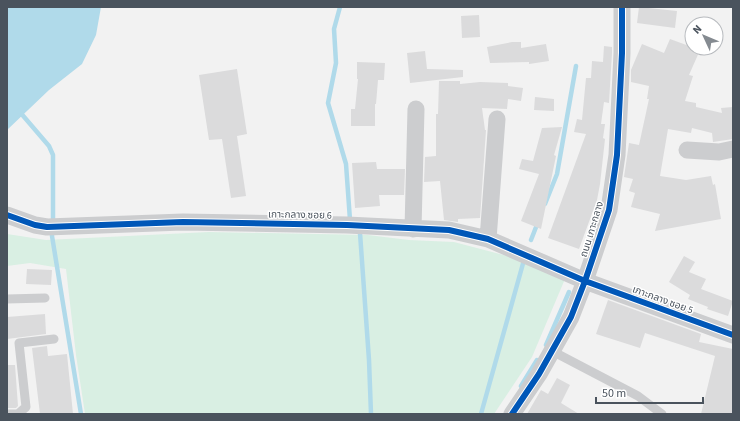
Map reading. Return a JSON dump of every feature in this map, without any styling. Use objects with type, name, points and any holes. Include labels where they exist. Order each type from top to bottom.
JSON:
[{"type":"street","name":"ถนน เกาะกลาง","points":[[512,414],[552,351],[571,317],[609,210],[618,155],[622,53],[622,7]]},
{"type":"street","points":[[413,228],[416,109]]},
{"type":"street","points":[[488,239],[497,119]]},
{"type":"street","points":[[686,150],[720,152],[733,149]]},
{"type":"street","name":"เกาะกลาง ซอย 6","points":[[7,215],[35,225],[54,227],[183,222],[347,225],[449,230],[488,239],[585,281]]},
{"type":"street","name":"เกาะกลาง ซอย 5","points":[[585,281],[733,335]]},
{"type":"lane","points":[[7,299],[45,298]]},
{"type":"lane","points":[[7,414],[18,414],[26,407],[19,343],[54,339]]},
{"type":"lane","points":[[552,351],[638,396],[662,414]]},
{"type":"green space","points":[[209,232],[368,235],[409,240],[454,242],[515,258],[565,279],[532,357],[494,414],[85,414],[76,355],[66,269],[30,263],[7,266],[7,234],[46,240]]},
{"type":"water","points":[[7,7],[101,7],[96,35],[82,64],[49,90],[7,130]]},
{"type":"building","points":[[639,7],[677,11],[675,28],[637,23]]},
{"type":"building","points":[[479,15],[480,37],[462,38],[461,16]]},
{"type":"building","points":[[670,39],[684,44],[684,56],[697,56],[689,75],[693,76],[685,101],[696,103],[696,107],[722,113],[721,108],[733,107],[733,139],[713,142],[712,133],[692,128],[691,133],[668,129],[660,176],[686,180],[711,176],[713,185],[715,184],[721,219],[655,231],[660,214],[631,207],[635,193],[629,191],[633,179],[624,177],[629,143],[639,145],[649,99],[647,99],[649,86],[631,82],[631,70],[642,44],[664,53]]},
{"type":"building","points":[[512,42],[521,42],[521,48],[546,44],[549,61],[529,64],[529,62],[490,63],[487,47]]},
{"type":"building","points":[[604,46],[612,47],[612,53],[609,103],[604,102],[601,124],[605,124],[603,138],[605,139],[600,184],[597,200],[579,249],[548,238],[586,134],[574,132],[577,119],[582,120],[586,78],[591,78],[592,61],[603,62]]},
{"type":"building","points":[[425,51],[427,69],[463,70],[463,77],[410,83],[407,53]]},
{"type":"building","points":[[357,62],[385,63],[384,80],[378,80],[375,104],[375,126],[351,126],[351,109],[355,109],[358,79]]},
{"type":"building","points":[[237,69],[247,134],[237,136],[246,196],[231,198],[222,139],[209,140],[199,75]]},
{"type":"building","points":[[439,81],[460,81],[460,84],[480,82],[508,83],[508,86],[523,88],[521,101],[508,99],[507,109],[482,108],[486,130],[480,218],[458,219],[458,222],[444,220],[440,181],[424,182],[425,157],[436,156],[436,114],[438,114]]},
{"type":"building","points":[[535,97],[554,99],[554,111],[534,110]]},
{"type":"building","points":[[562,127],[554,155],[556,156],[541,229],[521,221],[539,174],[519,169],[522,159],[533,161],[542,128]]},
{"type":"building","points":[[376,162],[377,169],[405,169],[404,195],[379,195],[380,206],[355,208],[352,163]]},
{"type":"building","points":[[684,256],[695,262],[689,272],[706,279],[701,289],[733,301],[728,316],[707,309],[708,307],[688,299],[690,295],[669,282]]},
{"type":"building","points":[[27,269],[52,270],[51,285],[26,284]]},
{"type":"building","points":[[608,300],[701,334],[699,342],[733,349],[733,414],[701,414],[715,356],[645,333],[640,348],[596,334]]},
{"type":"building","points":[[45,314],[46,334],[7,339],[7,317]]},
{"type":"building","points":[[47,346],[48,356],[67,354],[73,414],[40,414],[32,348]]},
{"type":"building","points":[[7,365],[15,365],[18,406],[16,408],[7,408]]},
{"type":"building","points":[[557,378],[570,385],[561,403],[579,414],[527,414],[541,390],[548,394]]},
{"type":"waterway","points":[[340,7],[334,29],[336,63],[328,103],[346,164],[350,220]]},
{"type":"waterway","points":[[545,204],[557,174],[576,66]]},
{"type":"waterway","points":[[19,111],[49,146],[53,155],[53,223]]},
{"type":"waterway","points":[[531,240],[538,222]]},
{"type":"waterway","points":[[52,230],[81,414]]},
{"type":"waterway","points":[[360,233],[369,360],[371,414]]},
{"type":"waterway","points":[[481,414],[524,260]]},
{"type":"waterway","points":[[546,345],[569,292]]},
{"type":"waterway","points":[[521,386],[537,360]]},
{"type":"cycle path","points":[[512,414],[539,374],[571,317],[609,210],[617,155],[622,53],[622,7]]},
{"type":"cycle path","points":[[7,215],[35,225],[47,227],[183,222],[347,225],[449,230],[488,239],[585,281],[733,335]]}]
